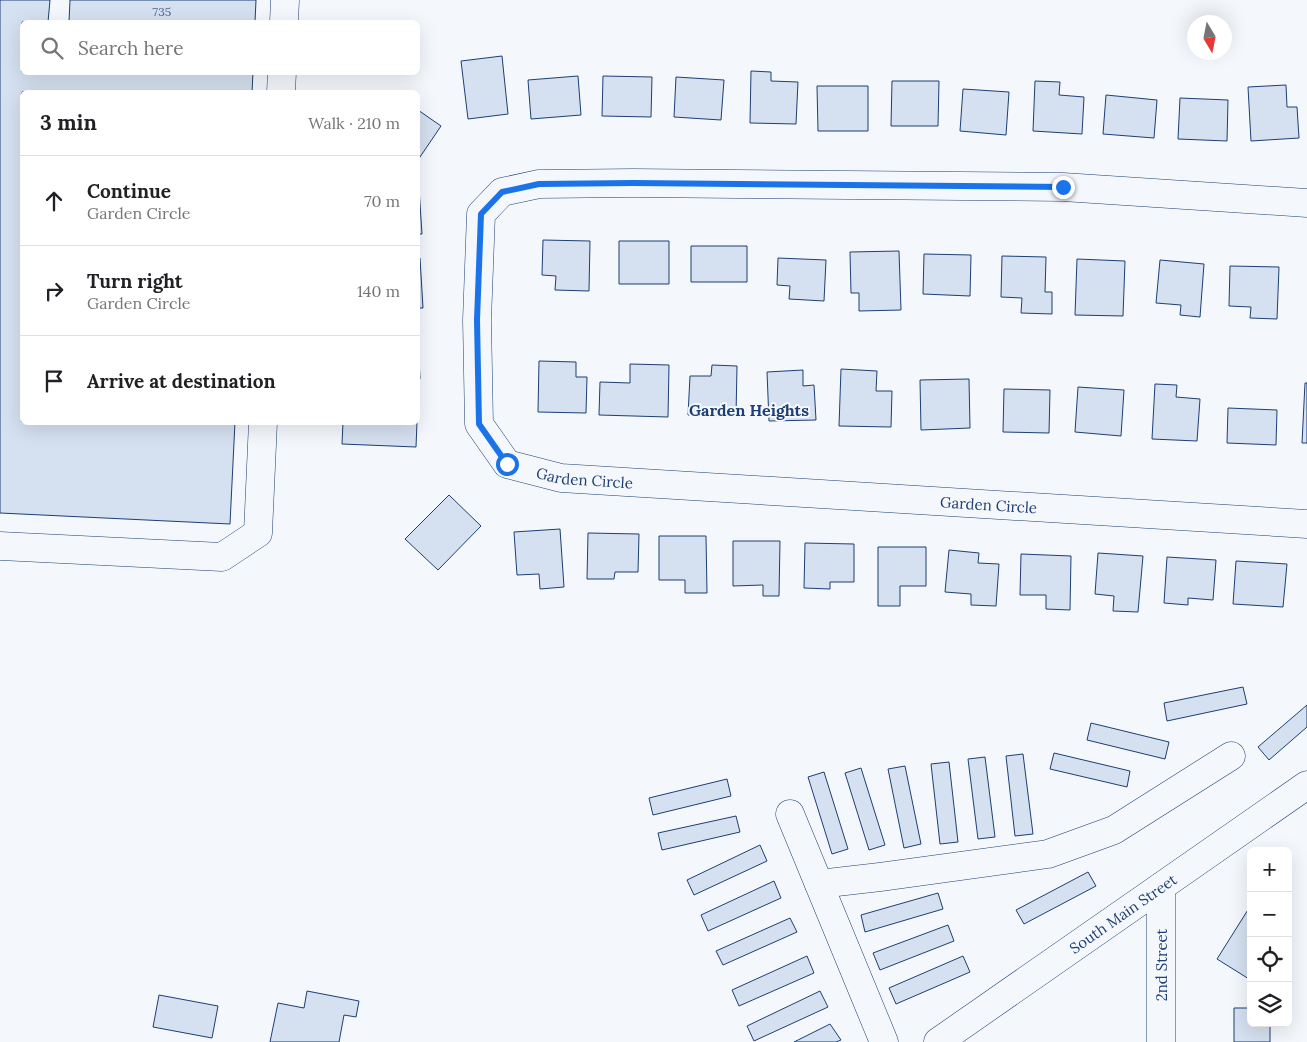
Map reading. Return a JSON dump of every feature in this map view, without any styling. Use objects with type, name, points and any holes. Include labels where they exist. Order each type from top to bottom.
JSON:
[{"type":"street","points":[[284,20],[285,0]]},
{"type":"street","points":[[281,90],[282,75]]},
{"type":"street","name":"Garden Circle","points":[[1307,203],[1063,187],[633,183],[539,184],[502,192],[481,214],[477,320],[479,424],[507,464],[561,478],[1307,524]]},
{"type":"street","points":[[0,546],[222,557],[258,533],[264,425]]},
{"type":"street","points":[[819,884],[1048,854],[1114,830],[1232,756]]},
{"type":"street","name":"South Main Street","points":[[938,1042],[1307,785]]},
{"type":"street","points":[[790,814],[884,1042]]},
{"type":"street","name":"2nd Street","points":[[1161,887],[1161,1042]]},
{"type":"building","points":[[0,0],[50,0],[48,20],[20,20],[20,75],[253,75],[252,90],[20,90],[20,425],[235,425],[230,524],[0,513]]},
{"type":"building","points":[[70,0],[256,0],[255,20],[69,20]]},
{"type":"building","points":[[502,56],[508,114],[468,119],[461,61]]},
{"type":"building","points":[[751,71],[771,72],[771,81],[798,82],[796,124],[750,123]]},
{"type":"building","points":[[578,76],[581,115],[531,119],[528,80]]},
{"type":"building","points":[[603,76],[652,77],[651,117],[602,116]]},
{"type":"building","points":[[676,77],[724,80],[721,120],[674,117]]},
{"type":"building","points":[[892,81],[939,81],[938,126],[891,126]]},
{"type":"building","points":[[1035,81],[1060,82],[1059,95],[1084,97],[1082,134],[1033,131]]},
{"type":"building","points":[[1286,85],[1287,107],[1297,107],[1299,138],[1251,141],[1248,87]]},
{"type":"building","points":[[817,86],[868,86],[868,131],[818,131]]},
{"type":"building","points":[[963,89],[1009,92],[1006,135],[960,131]]},
{"type":"building","points":[[1106,95],[1157,100],[1154,138],[1103,134]]},
{"type":"building","points":[[1180,98],[1228,100],[1227,141],[1178,139]]},
{"type":"building","points":[[420,111],[441,126],[420,157]]},
{"type":"building","points":[[420,203],[422,234],[420,234]]},
{"type":"building","points":[[543,240],[590,241],[589,291],[555,290],[556,276],[542,275]]},
{"type":"building","points":[[619,241],[669,241],[669,284],[619,284]]},
{"type":"building","points":[[691,246],[747,246],[747,282],[691,282]]},
{"type":"building","points":[[899,251],[901,310],[859,311],[859,293],[851,293],[850,252]]},
{"type":"building","points":[[924,254],[971,255],[970,296],[923,294]]},
{"type":"building","points":[[1002,256],[1046,257],[1045,292],[1052,292],[1052,314],[1021,313],[1022,298],[1001,297]]},
{"type":"building","points":[[420,258],[423,308],[420,308]]},
{"type":"building","points":[[778,258],[826,260],[824,301],[789,299],[790,286],[777,285]]},
{"type":"building","points":[[1077,259],[1125,261],[1123,316],[1075,315]]},
{"type":"building","points":[[1160,260],[1204,264],[1200,317],[1180,315],[1181,305],[1156,303]]},
{"type":"building","points":[[1230,266],[1279,267],[1277,319],[1250,318],[1251,307],[1229,306]]},
{"type":"building","points":[[539,361],[576,362],[576,377],[587,377],[586,413],[538,412]]},
{"type":"building","points":[[630,364],[669,365],[668,417],[599,415],[600,382],[630,383]]},
{"type":"building","points":[[712,365],[737,366],[736,416],[688,415],[690,376],[711,376]]},
{"type":"building","points":[[841,369],[877,371],[876,391],[892,391],[891,427],[839,426]]},
{"type":"building","points":[[803,370],[803,386],[814,385],[816,420],[769,421],[767,372]]},
{"type":"building","points":[[969,379],[970,428],[921,430],[920,380]]},
{"type":"building","points":[[1305,383],[1307,383],[1307,443],[1302,443]]},
{"type":"building","points":[[1155,384],[1177,385],[1176,397],[1200,399],[1197,441],[1152,439]]},
{"type":"building","points":[[1078,387],[1124,390],[1121,436],[1075,432]]},
{"type":"building","points":[[1004,389],[1050,390],[1049,433],[1003,432]]},
{"type":"building","points":[[1228,408],[1277,410],[1276,445],[1227,443]]},
{"type":"building","points":[[343,425],[417,425],[416,447],[342,444]]},
{"type":"building","points":[[449,495],[481,526],[438,570],[405,539]]},
{"type":"building","points":[[560,529],[564,587],[540,589],[539,574],[517,575],[514,532]]},
{"type":"building","points":[[588,533],[639,534],[638,572],[615,572],[614,579],[587,579]]},
{"type":"building","points":[[659,536],[706,536],[707,593],[685,593],[685,580],[659,580]]},
{"type":"building","points":[[733,541],[780,541],[779,596],[763,596],[763,585],[733,586]]},
{"type":"building","points":[[805,543],[854,544],[854,582],[830,582],[830,589],[804,588]]},
{"type":"building","points":[[878,547],[926,547],[926,586],[900,586],[900,606],[878,606]]},
{"type":"building","points":[[949,550],[979,553],[978,563],[999,564],[996,606],[971,605],[971,594],[945,592]]},
{"type":"building","points":[[1098,553],[1143,556],[1138,612],[1113,611],[1114,596],[1095,594]]},
{"type":"building","points":[[1021,554],[1071,556],[1070,610],[1046,609],[1046,595],[1020,595]]},
{"type":"building","points":[[1167,557],[1216,560],[1213,600],[1188,598],[1188,605],[1164,603]]},
{"type":"building","points":[[1236,561],[1287,564],[1283,607],[1233,604]]},
{"type":"building","points":[[1243,687],[1247,704],[1167,721],[1164,703]]},
{"type":"building","points":[[1307,705],[1307,727],[1269,760],[1258,747]]},
{"type":"building","points":[[1091,723],[1169,742],[1165,759],[1087,740]]},
{"type":"building","points":[[1054,753],[1130,771],[1127,787],[1050,769]]},
{"type":"building","points":[[1023,754],[1033,834],[1015,836],[1006,756]]},
{"type":"building","points":[[985,757],[995,837],[978,839],[968,759]]},
{"type":"building","points":[[949,762],[958,842],[940,844],[931,764]]},
{"type":"building","points":[[905,766],[921,844],[904,848],[888,769]]},
{"type":"building","points":[[861,768],[885,845],[869,850],[845,773]]},
{"type":"building","points":[[824,772],[848,849],[832,854],[808,777]]},
{"type":"building","points":[[727,779],[731,796],[653,815],[649,798]]},
{"type":"building","points":[[736,816],[740,832],[662,850],[658,833]]},
{"type":"building","points":[[760,845],[767,861],[694,895],[687,880]]},
{"type":"building","points":[[1088,872],[1096,886],[1024,924],[1016,910]]},
{"type":"building","points":[[774,881],[781,898],[708,931],[701,915]]},
{"type":"building","points":[[938,893],[943,909],[865,932],[861,915]]},
{"type":"building","points":[[1247,911],[1247,978],[1217,959]]},
{"type":"building","points":[[790,918],[797,932],[723,965],[716,951]]},
{"type":"building","points":[[948,925],[954,941],[880,970],[873,953]]},
{"type":"building","points":[[807,956],[814,973],[739,1006],[732,990]]},
{"type":"building","points":[[963,956],[970,972],[896,1004],[889,988]]},
{"type":"building","points":[[307,991],[359,1001],[356,1017],[344,1015],[339,1042],[270,1042],[278,1003],[304,1008]]},
{"type":"building","points":[[820,991],[828,1007],[754,1041],[747,1026]]},
{"type":"building","points":[[159,995],[218,1006],[212,1038],[153,1027]]},
{"type":"building","points":[[1234,1008],[1247,1008],[1247,1027],[1270,1027],[1270,1042],[1234,1042]]},
{"type":"building","points":[[830,1024],[841,1040],[836,1042],[794,1042]]},
{"type":"district","name":"Garden Heights","points":[[749,410]]},
{"type":"route","points":[[507,464],[479,424],[477,320],[481,214],[502,192],[539,184],[633,183],[1063,187]]}]
